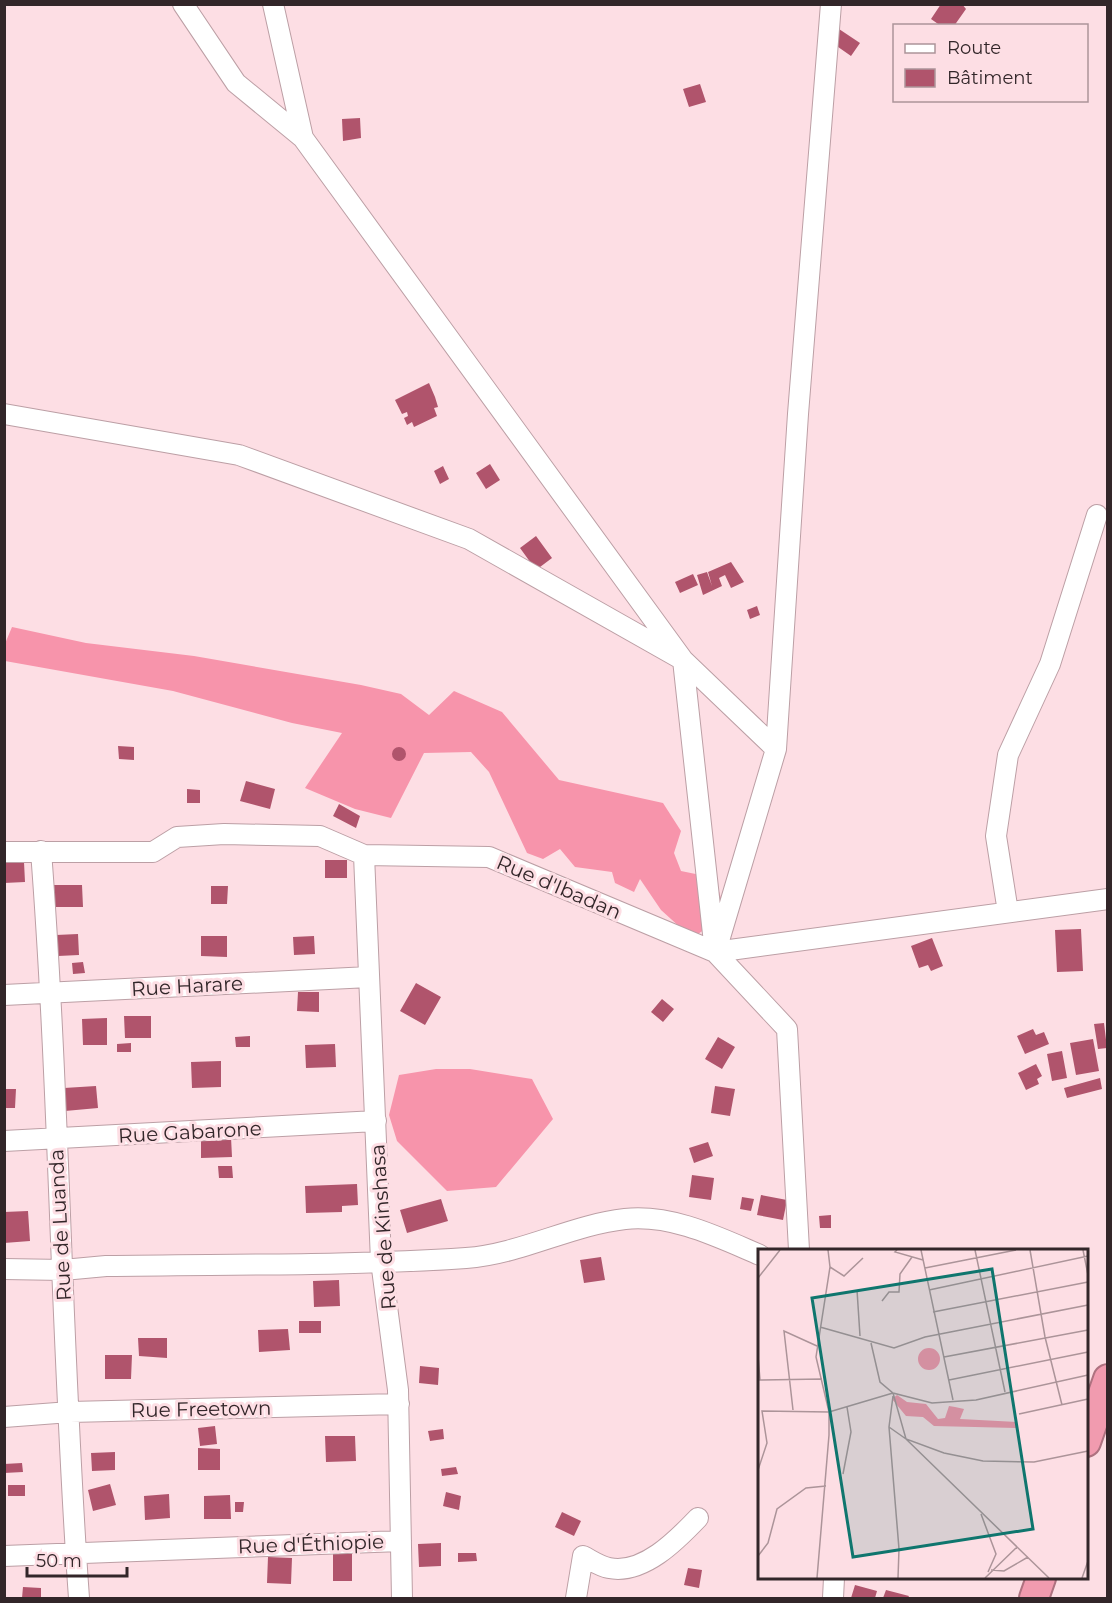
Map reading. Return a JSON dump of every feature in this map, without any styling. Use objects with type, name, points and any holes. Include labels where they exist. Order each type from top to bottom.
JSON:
[{"type":"highway","points":[[1089,1426],[1107,1379]]},
{"type":"highway","points":[[1034,1599],[1041,1579]]},
{"type":"street","points":[[183,4],[236,83],[303,138],[683,660],[776,749]]},
{"type":"street","points":[[273,4],[303,138]]},
{"type":"street","points":[[715,952],[776,749],[798,414],[831,4]]},
{"type":"street","points":[[4,414],[239,455],[469,540],[683,660]]},
{"type":"street","points":[[1008,912],[996,836],[1008,755],[1050,664],[1097,515]]},
{"type":"street","points":[[683,660],[715,952]]},
{"type":"street","name":"Rue d'Ibadan","points":[[4,852],[153,852],[177,837],[224,834],[320,836],[364,855],[489,857],[715,952],[788,1029],[800,1249]]},
{"type":"street","name":"Rue de Luanda","points":[[41,851],[51,993],[79,1599]]},
{"type":"street","name":"Rue de Kinshasa","points":[[364,855],[381,1261],[399,1404],[402,1599]]},
{"type":"street","points":[[715,952],[1107,898]]},
{"type":"street","name":"Rue Harare","points":[[4,995],[369,977]]},
{"type":"street","name":"Rue Gabarone","points":[[4,1141],[376,1121]]},
{"type":"street","points":[[4,1269],[63,1270],[106,1266],[468,1258],[532,1246],[602,1223],[627,1218],[665,1221],[708,1233],[758,1255]]},
{"type":"street","name":"Rue Freetown","points":[[4,1417],[70,1412],[399,1404]]},
{"type":"street","points":[[576,1599],[583,1556],[612,1569],[642,1562],[663,1551],[698,1518]]},
{"type":"street","name":"Rue d'Éthiopie","points":[[4,1556],[401,1541]]},
{"type":"street","points":[[833,1599],[834,1579]]},
{"type":"shaded area","points":[[12,627],[86,643],[194,656],[361,685],[401,694],[429,715],[454,691],[502,712],[559,780],[663,803],[681,831],[674,853],[681,871],[715,878],[726,915],[692,938],[661,910],[640,879],[634,892],[615,883],[612,872],[575,867],[560,849],[543,859],[527,853],[489,772],[471,752],[424,753],[391,818],[355,809],[305,788],[342,733],[292,723],[173,691],[5,661],[4,646]]},
{"type":"shaded area","points":[[436,1069],[470,1069],[532,1079],[553,1119],[496,1187],[447,1191],[397,1141],[389,1115],[399,1075]]},
{"type":"building","points":[[941,4],[962,4],[966,9],[955,24],[938,24],[931,19]]},
{"type":"building","points":[[836,27],[860,43],[851,56],[831,42]]},
{"type":"building","points":[[700,84],[706,102],[689,107],[683,89]]},
{"type":"building","points":[[360,118],[361,138],[343,141],[342,119]]},
{"type":"building","points":[[429,383],[438,407],[434,408],[437,416],[414,427],[412,422],[407,425],[404,418],[408,416],[407,412],[402,414],[395,400]]},
{"type":"building","points":[[490,464],[500,480],[486,489],[476,473]]},
{"type":"building","points":[[443,466],[449,479],[440,484],[434,471]]},
{"type":"building","points":[[536,536],[552,558],[536,570],[520,548]]},
{"type":"building","points":[[731,562],[744,582],[731,588],[725,575],[719,578],[722,586],[703,595],[697,575],[707,572],[712,586],[708,572]]},
{"type":"building","points":[[693,574],[698,585],[680,593],[675,582]]},
{"type":"building","points":[[757,606],[760,615],[750,619],[747,610]]},
{"type":"building","points":[[118,746],[134,747],[134,760],[119,759]]},
{"type":"building","points":[[396,747],[402,747],[406,754],[402,761],[396,761],[392,757],[392,751]]},
{"type":"building","points":[[246,781],[275,789],[270,809],[240,801]]},
{"type":"building","points":[[187,789],[200,790],[200,803],[187,803]]},
{"type":"building","points":[[339,804],[360,816],[356,828],[333,816]]},
{"type":"building","points":[[325,860],[347,860],[347,878],[325,878]]},
{"type":"building","points":[[24,862],[25,882],[4,883],[4,863]]},
{"type":"building","points":[[54,885],[82,885],[83,907],[55,907]]},
{"type":"building","points":[[211,886],[228,886],[227,904],[211,904]]},
{"type":"building","points":[[1081,929],[1083,971],[1057,972],[1055,930]]},
{"type":"building","points":[[78,934],[79,955],[58,956],[56,935]]},
{"type":"building","points":[[201,936],[227,936],[227,957],[201,956]]},
{"type":"building","points":[[314,936],[315,954],[294,955],[293,937]]},
{"type":"building","points":[[932,938],[943,966],[931,971],[928,965],[919,968],[911,946]]},
{"type":"building","points":[[83,962],[85,973],[73,974],[72,963]]},
{"type":"building","points":[[416,983],[441,997],[425,1025],[400,1011]]},
{"type":"building","points":[[298,992],[319,992],[319,1012],[297,1011]]},
{"type":"building","points":[[662,999],[674,1009],[663,1022],[651,1012]]},
{"type":"building","points":[[124,1016],[151,1016],[151,1038],[125,1038]]},
{"type":"building","points":[[107,1018],[107,1045],[83,1045],[82,1019]]},
{"type":"building","points":[[1104,1023],[1107,1048],[1098,1049],[1094,1024]]},
{"type":"building","points":[[1033,1029],[1036,1035],[1044,1032],[1049,1044],[1025,1054],[1017,1036]]},
{"type":"building","points":[[250,1036],[250,1047],[236,1047],[235,1037]]},
{"type":"building","points":[[718,1037],[735,1047],[722,1069],[705,1059]]},
{"type":"building","points":[[1093,1039],[1099,1071],[1076,1075],[1070,1043]]},
{"type":"building","points":[[131,1043],[131,1052],[117,1052],[117,1044]]},
{"type":"building","points":[[335,1044],[336,1067],[306,1068],[305,1045]]},
{"type":"building","points":[[1062,1051],[1067,1078],[1052,1081],[1047,1054]]},
{"type":"building","points":[[221,1061],[221,1087],[192,1088],[191,1062]]},
{"type":"building","points":[[1036,1064],[1042,1076],[1037,1079],[1039,1084],[1026,1090],[1018,1073]]},
{"type":"building","points":[[1100,1078],[1102,1089],[1067,1098],[1064,1088]]},
{"type":"building","points":[[96,1086],[98,1108],[65,1111],[64,1088]]},
{"type":"building","points":[[715,1086],[735,1089],[730,1116],[711,1113]]},
{"type":"building","points":[[4,1089],[16,1089],[15,1108],[4,1108]]},
{"type":"building","points":[[231,1137],[232,1157],[201,1158],[201,1138]]},
{"type":"building","points":[[708,1142],[713,1156],[694,1163],[689,1148]]},
{"type":"building","points":[[218,1166],[232,1166],[233,1178],[219,1178]]},
{"type":"building","points":[[692,1175],[714,1178],[711,1200],[689,1197]]},
{"type":"building","points":[[357,1184],[358,1205],[342,1206],[342,1212],[306,1213],[305,1186]]},
{"type":"building","points":[[761,1195],[787,1200],[783,1220],[757,1215]]},
{"type":"building","points":[[742,1197],[754,1199],[751,1211],[740,1209]]},
{"type":"building","points":[[441,1199],[448,1221],[407,1233],[400,1210]]},
{"type":"building","points":[[28,1211],[30,1241],[4,1243],[4,1212]]},
{"type":"building","points":[[831,1215],[831,1228],[820,1228],[819,1216]]},
{"type":"building","points":[[601,1257],[605,1280],[584,1283],[580,1260]]},
{"type":"building","points":[[339,1280],[340,1306],[314,1307],[313,1281]]},
{"type":"building","points":[[299,1321],[321,1321],[321,1333],[299,1333]]},
{"type":"building","points":[[288,1329],[290,1350],[259,1352],[258,1330]]},
{"type":"building","points":[[138,1338],[167,1338],[167,1358],[139,1356]]},
{"type":"building","points":[[105,1355],[132,1355],[131,1379],[105,1379]]},
{"type":"building","points":[[420,1366],[439,1368],[438,1385],[419,1383]]},
{"type":"building","points":[[215,1426],[217,1444],[200,1446],[198,1428]]},
{"type":"building","points":[[443,1429],[444,1439],[430,1441],[428,1431]]},
{"type":"building","points":[[325,1436],[355,1436],[356,1461],[326,1462]]},
{"type":"building","points":[[198,1448],[220,1449],[220,1470],[198,1470]]},
{"type":"building","points":[[115,1452],[115,1470],[92,1471],[91,1453]]},
{"type":"building","points":[[22,1463],[23,1472],[4,1473],[4,1464]]},
{"type":"building","points":[[456,1467],[458,1474],[442,1476],[441,1469]]},
{"type":"building","points":[[110,1484],[116,1505],[93,1511],[88,1490]]},
{"type":"building","points":[[8,1485],[25,1485],[25,1496],[8,1496]]},
{"type":"building","points":[[446,1492],[461,1496],[459,1510],[443,1506]]},
{"type":"building","points":[[169,1494],[170,1518],[145,1520],[144,1496]]},
{"type":"building","points":[[230,1495],[231,1519],[204,1519],[204,1496]]},
{"type":"building","points":[[235,1502],[244,1502],[243,1512],[235,1512]]},
{"type":"building","points":[[562,1512],[581,1521],[574,1536],[555,1527]]},
{"type":"building","points":[[441,1543],[441,1566],[419,1567],[418,1544]]},
{"type":"building","points":[[458,1553],[476,1553],[477,1561],[458,1562]]},
{"type":"building","points":[[333,1554],[352,1554],[352,1581],[333,1581]]},
{"type":"building","points":[[268,1557],[292,1558],[291,1584],[267,1583]]},
{"type":"building","points":[[688,1568],[702,1570],[699,1588],[684,1585]]},
{"type":"building","points":[[855,1585],[877,1591],[875,1598],[851,1598]]},
{"type":"building","points":[[23,1587],[41,1588],[41,1598],[22,1598]]},
{"type":"building","points":[[886,1590],[909,1596],[908,1598],[883,1598]]}]
